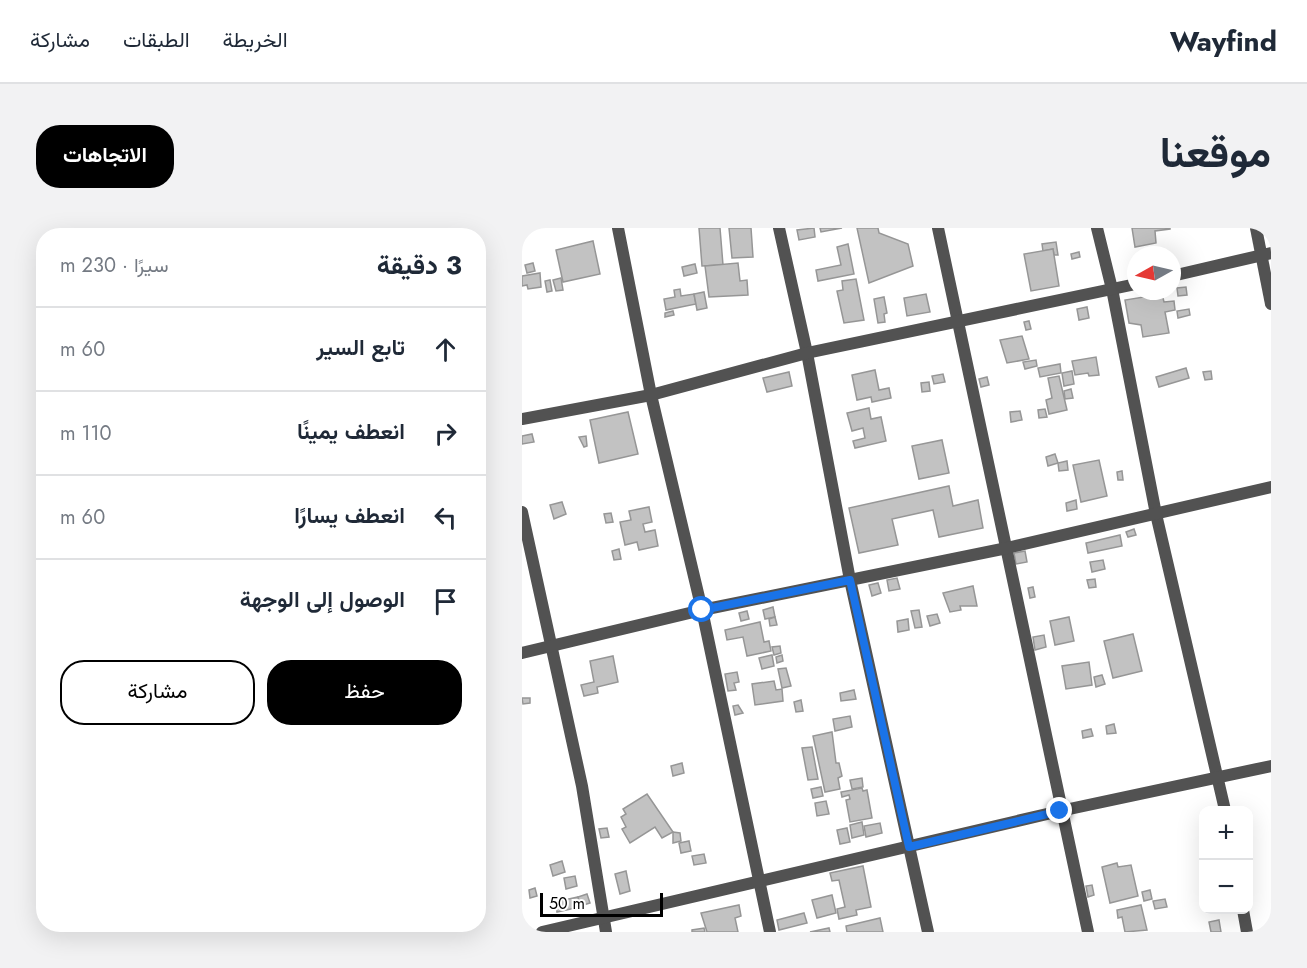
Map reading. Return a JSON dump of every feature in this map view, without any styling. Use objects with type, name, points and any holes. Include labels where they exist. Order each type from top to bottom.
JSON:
[{"type":"street","points":[[618,228],[651,395],[702,610],[770,932]]},
{"type":"street","points":[[779,228],[807,353],[850,580],[928,932]]},
{"type":"street","points":[[938,228],[1007,548],[1060,811],[1088,932]]},
{"type":"street","points":[[1097,228],[1112,290],[1156,514],[1224,806]]},
{"type":"street","points":[[1256,228],[1266,254],[1271,304]]},
{"type":"street","points":[[1181,274],[1266,254]]},
{"type":"street","points":[[522,419],[651,395],[807,353],[1127,286]]},
{"type":"street","points":[[522,653],[702,610],[1007,548],[1271,487]]},
{"type":"street","points":[[522,512],[549,646],[582,786],[606,932]]},
{"type":"street","points":[[542,932],[1060,811],[1271,766]]},
{"type":"street","points":[[1244,914],[1247,932]]},
{"type":"building","points":[[699,228],[720,228],[723,265],[702,266]]},
{"type":"building","points":[[729,228],[751,228],[753,257],[732,258]]},
{"type":"building","points":[[814,228],[815,237],[799,240],[797,230]]},
{"type":"building","points":[[820,228],[842,228],[821,232]]},
{"type":"building","points":[[857,228],[878,228],[879,233],[908,244],[913,266],[869,283]]},
{"type":"building","points":[[1132,228],[1170,228],[1155,231],[1156,243],[1135,246]]},
{"type":"building","points":[[593,241],[600,274],[563,282],[556,250]]},
{"type":"building","points":[[1056,242],[1058,255],[1054,255],[1053,249],[1043,251],[1042,244]]},
{"type":"building","points":[[848,244],[854,274],[818,281],[816,270],[841,265],[837,247]]},
{"type":"building","points":[[1053,249],[1059,286],[1031,291],[1024,254]]},
{"type":"building","points":[[1079,252],[1080,257],[1072,259],[1071,254]]},
{"type":"building","points":[[533,263],[535,271],[527,273],[525,265]]},
{"type":"building","points":[[738,263],[740,281],[747,280],[748,295],[709,297],[705,266]]},
{"type":"building","points":[[695,264],[697,273],[684,276],[682,267]]},
{"type":"building","points":[[540,273],[541,287],[528,289],[527,285],[522,286],[522,276]]},
{"type":"building","points":[[561,278],[563,290],[556,291],[553,280]]},
{"type":"building","points":[[856,279],[864,320],[844,323],[837,291],[843,290],[842,281]]},
{"type":"building","points":[[550,280],[552,291],[547,292],[545,281]]},
{"type":"building","points":[[1186,287],[1187,295],[1181,296],[1181,288]]},
{"type":"building","points":[[680,289],[681,296],[694,294],[696,304],[666,310],[664,299],[675,297],[674,290]]},
{"type":"building","points":[[704,292],[707,308],[697,310],[694,294]]},
{"type":"building","points":[[926,294],[930,312],[907,316],[904,298]]},
{"type":"building","points":[[884,297],[887,313],[884,314],[885,322],[878,323],[874,299]]},
{"type":"building","points":[[1125,300],[1174,301],[1175,310],[1165,312],[1169,333],[1143,337],[1141,325],[1129,323]]},
{"type":"building","points":[[1087,307],[1089,318],[1079,320],[1077,309]]},
{"type":"building","points":[[1189,309],[1190,315],[1178,318],[1177,311]]},
{"type":"building","points":[[673,311],[674,315],[665,317],[665,313]]},
{"type":"building","points":[[1029,321],[1031,329],[1026,330],[1024,322]]},
{"type":"building","points":[[1022,336],[1029,359],[1007,363],[1000,340]]},
{"type":"building","points":[[1096,357],[1099,375],[1089,376],[1088,373],[1075,375],[1072,361]]},
{"type":"building","points":[[1036,360],[1037,366],[1025,369],[1023,362]]},
{"type":"building","points":[[1060,364],[1061,373],[1040,377],[1038,368]]},
{"type":"building","points":[[1186,368],[1189,378],[1159,387],[1156,377]]},
{"type":"building","points":[[875,370],[879,390],[889,388],[891,398],[872,402],[871,397],[857,400],[852,375]]},
{"type":"building","points":[[1072,371],[1074,384],[1064,386],[1062,373]]},
{"type":"building","points":[[1211,371],[1212,379],[1205,380],[1203,372]]},
{"type":"building","points":[[789,372],[792,386],[767,392],[763,378]]},
{"type":"building","points":[[943,374],[945,382],[934,384],[932,376]]},
{"type":"building","points":[[1059,376],[1067,410],[1049,414],[1046,400],[1052,398],[1048,378]]},
{"type":"building","points":[[987,377],[989,385],[981,387],[979,379]]},
{"type":"building","points":[[929,382],[930,391],[922,392],[921,383]]},
{"type":"building","points":[[1071,389],[1073,398],[1065,399],[1064,391]]},
{"type":"building","points":[[869,408],[871,419],[881,417],[886,441],[855,448],[853,441],[865,438],[863,428],[852,431],[847,413]]},
{"type":"building","points":[[1045,409],[1047,417],[1039,418],[1038,410]]},
{"type":"building","points":[[1020,411],[1022,420],[1011,422],[1010,412]]},
{"type":"building","points":[[628,412],[638,454],[599,463],[590,420]]},
{"type":"building","points":[[532,434],[534,442],[522,444],[522,436]]},
{"type":"building","points":[[586,436],[587,446],[584,447],[579,437]]},
{"type":"building","points":[[942,440],[949,473],[919,479],[912,446]]},
{"type":"building","points":[[1055,454],[1058,463],[1048,466],[1046,457]]},
{"type":"building","points":[[1099,460],[1107,496],[1081,502],[1073,465]]},
{"type":"building","points":[[1067,461],[1068,470],[1059,471],[1058,463]]},
{"type":"building","points":[[1122,471],[1123,480],[1118,480],[1117,472]]},
{"type":"building","points":[[949,486],[953,506],[978,500],[983,528],[939,537],[933,510],[892,519],[898,545],[859,553],[849,508]]},
{"type":"building","points":[[1076,500],[1077,509],[1067,511],[1066,503]]},
{"type":"building","points":[[562,502],[566,514],[554,519],[550,505]]},
{"type":"building","points":[[649,507],[652,522],[643,524],[645,532],[655,530],[658,546],[639,550],[637,542],[625,545],[620,522],[631,520],[629,511]]},
{"type":"building","points":[[611,513],[613,522],[606,523],[604,514]]},
{"type":"building","points":[[1134,529],[1136,535],[1128,537],[1126,532]]},
{"type":"building","points":[[1120,535],[1122,546],[1088,553],[1086,543]]},
{"type":"building","points":[[619,549],[621,559],[614,560],[612,551]]},
{"type":"building","points":[[1025,551],[1027,562],[1016,564],[1014,553]]},
{"type":"building","points":[[1103,560],[1105,569],[1092,572],[1090,562]]},
{"type":"building","points":[[897,578],[900,589],[889,591],[887,580]]},
{"type":"building","points":[[1095,579],[1096,587],[1089,588],[1087,580]]},
{"type":"building","points":[[878,583],[881,593],[872,596],[869,585]]},
{"type":"building","points":[[973,586],[977,606],[960,606],[961,610],[950,612],[943,593]]},
{"type":"building","points":[[1033,587],[1035,597],[1030,598],[1028,588]]},
{"type":"building","points":[[773,607],[775,617],[765,619],[763,610]]},
{"type":"building","points":[[919,610],[922,627],[915,628],[911,611]]},
{"type":"building","points":[[747,611],[749,619],[741,621],[739,613]]},
{"type":"building","points":[[937,614],[940,623],[930,626],[927,616]]},
{"type":"building","points":[[775,617],[777,625],[770,626],[769,619]]},
{"type":"building","points":[[1069,617],[1074,641],[1055,645],[1050,621]]},
{"type":"building","points":[[908,619],[909,630],[898,632],[897,621]]},
{"type":"building","points":[[760,622],[764,642],[769,641],[771,651],[747,656],[743,637],[727,640],[725,630]]},
{"type":"building","points":[[1133,634],[1142,671],[1113,678],[1104,641]]},
{"type":"building","points":[[1044,635],[1046,647],[1035,650],[1033,637]]},
{"type":"building","points":[[780,646],[781,653],[774,655],[772,647]]},
{"type":"building","points":[[772,655],[774,666],[762,669],[759,658]]},
{"type":"building","points":[[782,655],[783,661],[777,663],[776,657]]},
{"type":"building","points":[[613,656],[618,682],[597,687],[598,693],[584,696],[581,685],[594,682],[590,661]]},
{"type":"building","points":[[1089,662],[1092,685],[1066,689],[1062,666]]},
{"type":"building","points":[[786,668],[791,686],[782,688],[778,669]]},
{"type":"building","points":[[737,672],[739,682],[734,683],[736,690],[728,691],[725,674]]},
{"type":"building","points":[[1102,675],[1105,684],[1096,687],[1094,677]]},
{"type":"building","points":[[774,681],[776,690],[782,689],[783,701],[755,705],[752,684]]},
{"type":"building","points":[[854,690],[856,699],[841,701],[840,693]]},
{"type":"building","points":[[522,698],[530,698],[530,703],[523,704]]},
{"type":"building","points":[[801,700],[803,711],[796,712],[794,702]]},
{"type":"building","points":[[738,705],[743,713],[735,715],[733,706]]},
{"type":"building","points":[[850,716],[852,727],[835,731],[833,719]]},
{"type":"building","points":[[1114,724],[1116,733],[1107,734],[1106,726]]},
{"type":"building","points":[[1091,729],[1093,736],[1083,738],[1082,731]]},
{"type":"building","points":[[832,732],[836,763],[839,763],[842,776],[838,778],[840,789],[825,792],[813,736]]},
{"type":"building","points":[[812,747],[818,779],[808,780],[802,748]]},
{"type":"building","points":[[682,763],[684,773],[673,776],[671,766]]},
{"type":"building","points":[[862,778],[863,787],[852,789],[850,780]]},
{"type":"building","points":[[821,787],[823,796],[813,798],[811,789]]},
{"type":"building","points":[[862,788],[863,791],[867,790],[872,818],[850,822],[846,800],[850,799],[849,795],[842,797],[841,792]]},
{"type":"building","points":[[647,794],[673,832],[662,838],[655,827],[630,843],[622,829],[626,827],[621,817],[626,814],[623,809]]},
{"type":"building","points":[[826,801],[829,814],[817,816],[815,803]]},
{"type":"building","points":[[862,822],[864,835],[852,838],[850,825]]},
{"type":"building","points":[[880,823],[882,833],[866,837],[864,826]]},
{"type":"building","points":[[607,828],[609,837],[601,838],[599,829]]},
{"type":"building","points":[[847,828],[850,842],[840,844],[837,830]]},
{"type":"building","points":[[673,832],[680,833],[681,841],[673,843]]},
{"type":"building","points":[[689,841],[691,851],[681,853],[679,843]]},
{"type":"building","points":[[704,854],[706,863],[694,865],[692,856]]},
{"type":"building","points":[[562,861],[565,872],[553,876],[550,865]]},
{"type":"building","points":[[1117,863],[1118,867],[1131,865],[1138,896],[1110,903],[1102,867]]},
{"type":"building","points":[[863,866],[871,907],[856,910],[857,915],[839,919],[837,909],[845,907],[839,880],[832,881],[830,873]]},
{"type":"building","points":[[626,871],[630,891],[620,894],[615,874]]},
{"type":"building","points":[[575,876],[577,886],[566,889],[564,878]]},
{"type":"building","points":[[1092,885],[1094,895],[1088,897],[1086,886]]},
{"type":"building","points":[[535,888],[537,896],[530,898],[529,890]]},
{"type":"building","points":[[1150,890],[1152,899],[1144,901],[1142,892]]},
{"type":"building","points":[[587,894],[590,903],[580,906],[578,897]]},
{"type":"building","points":[[832,895],[836,913],[817,918],[812,900]]},
{"type":"building","points":[[578,897],[580,907],[557,912],[555,902]]},
{"type":"building","points":[[1165,899],[1167,907],[1155,909],[1153,901]]},
{"type":"building","points":[[739,905],[741,916],[735,918],[738,932],[707,932],[701,913]]},
{"type":"building","points":[[1141,905],[1147,930],[1125,932],[1122,917],[1118,918],[1117,910]]},
{"type":"building","points":[[804,913],[807,923],[779,930],[777,920]]},
{"type":"building","points":[[880,918],[883,932],[847,932],[846,926]]},
{"type":"building","points":[[1219,920],[1221,932],[1211,932],[1209,922]]},
{"type":"building","points":[[704,928],[705,932],[692,932],[692,930]]},
{"type":"building","points":[[829,928],[830,932],[810,932]]},
{"type":"route","points":[[702,610],[850,580],[909,847],[1060,811]]}]
